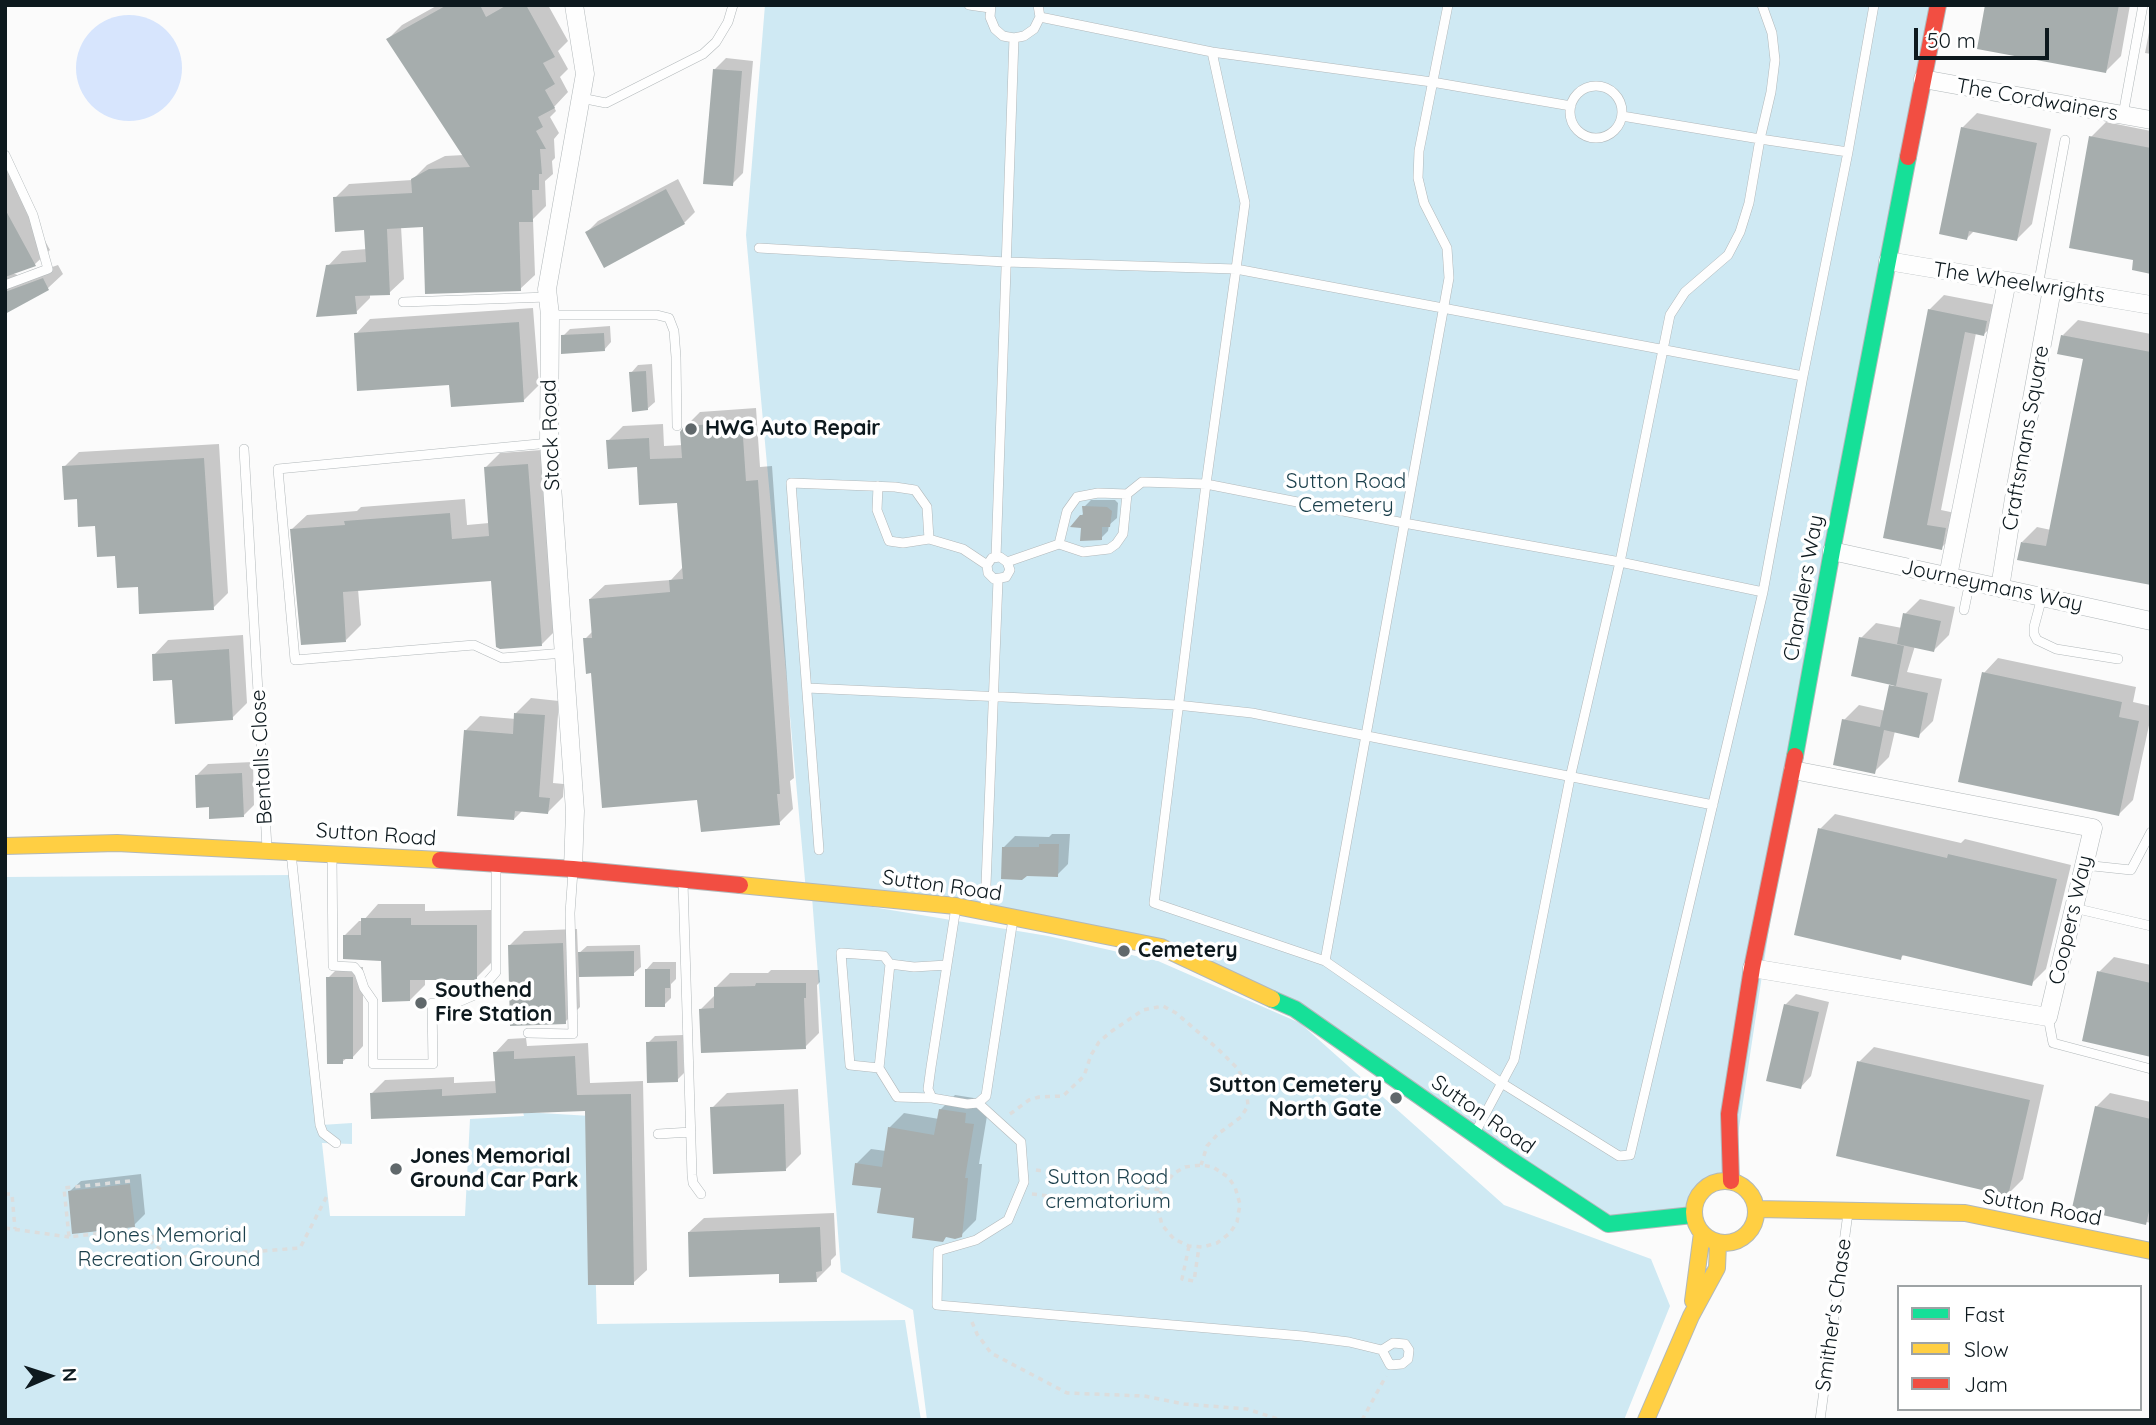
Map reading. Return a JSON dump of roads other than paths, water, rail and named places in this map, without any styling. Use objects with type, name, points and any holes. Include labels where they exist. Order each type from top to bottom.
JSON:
[{"type":"street","name":"Stock Road","points":[[573,869],[575,811],[549,443],[547,289],[585,74],[574,5]]},
{"type":"street","name":"Chandlers Way","points":[[1731,1181],[1728,1114],[1752,968],[1793,770],[1832,551],[1938,5]]},
{"type":"street","name":"The Cordwainers","points":[[1923,79],[2151,120]]},
{"type":"street","name":"The Wheelwrights","points":[[1888,261],[2151,305]]},
{"type":"street","points":[[1948,576],[2007,281]]},
{"type":"street","name":"Craftsmans Square","points":[[2000,588],[2045,287]]},
{"type":"street","name":"Journeymans Way","points":[[1832,551],[2151,621]]},
{"type":"street","name":"Coopers Way","points":[[1793,770],[2093,828],[2048,1017]]},
{"type":"street","name":"Sutton Road","points":[[5,846],[117,843],[267,849],[573,869],[957,906],[1161,947],[1295,1009],[1608,1224],[1693,1214]]},
{"type":"street","points":[[1752,968],[2048,1017]]},
{"type":"street","points":[[1731,1181],[1746,1188],[1754,1198],[1757,1209],[1752,1230],[1737,1242],[1718,1244],[1707,1239],[1697,1228],[1693,1214],[1697,1196],[1712,1183],[1731,1181]]},
{"type":"street","name":"Sutton Road","points":[[1757,1209],[1965,1213],[2151,1251]]},
{"type":"street","points":[[1691,1316],[1702,1233]]},
{"type":"street","points":[[1646,1420],[1691,1316],[1717,1268],[1718,1244]]},
{"type":"lane","points":[[581,98],[606,103],[703,54],[716,42],[728,22],[733,5]]},
{"type":"lane","points":[[969,5],[990,7],[990,17],[995,29],[1003,36],[1014,38],[1024,36],[1034,29],[1040,17],[1038,5]]},
{"type":"lane","points":[[1325,961],[1449,278],[1447,248],[1424,203],[1418,178],[1419,151],[1448,5]]},
{"type":"lane","points":[[1474,1134],[1514,1060],[1570,778],[1619,562],[1670,314],[1685,292],[1728,256],[1740,232],[1749,203],[1775,60],[1772,33],[1762,5]]},
{"type":"lane","points":[[1212,52],[1245,203],[1177,705],[1154,903],[1325,961],[1500,1082],[1619,1156],[1630,1155],[1763,592],[1874,5]]},
{"type":"lane","points":[[2123,115],[2143,5]]},
{"type":"lane","points":[[1040,17],[1212,52],[1432,82],[1571,106]]},
{"type":"lane","points":[[987,565],[996,557],[1014,38]]},
{"type":"lane","points":[[1599,86],[1611,91],[1618,98],[1622,116],[1616,129],[1609,135],[1588,137],[1573,124],[1571,106],[1584,89],[1599,86]]},
{"type":"lane","points":[[1622,116],[1848,152]]},
{"type":"lane","points":[[2045,287],[2064,140]]},
{"type":"lane","points":[[5,155],[33,215],[48,269],[5,285]]},
{"type":"lane","points":[[759,248],[1006,262],[1236,269],[1803,376]]},
{"type":"lane","points":[[403,302],[549,306],[669,318],[674,331],[676,357],[677,426]]},
{"type":"lane","points":[[549,443],[278,468],[295,660],[474,645],[502,658],[564,653]]},
{"type":"lane","name":"Bentalls Close","points":[[244,449],[267,849]]},
{"type":"lane","points":[[1059,544],[1067,511],[1077,497],[1127,494],[1142,482],[1206,484],[1763,592]]},
{"type":"lane","points":[[819,850],[791,483],[915,490],[927,507],[929,539]]},
{"type":"lane","points":[[878,486],[877,510],[889,541],[902,544],[929,539],[963,549],[987,565],[990,576],[998,580]]},
{"type":"lane","points":[[996,557],[1007,562],[1059,544],[1083,552],[1109,549],[1123,534],[1127,494]]},
{"type":"lane","points":[[998,580],[1008,574],[1007,562]]},
{"type":"lane","points":[[985,912],[998,580]]},
{"type":"lane","points":[[1964,610],[1970,581]]},
{"type":"lane","points":[[2042,597],[2034,634],[2042,644],[2056,649],[2118,659]]},
{"type":"lane","points":[[807,688],[1177,705],[1252,713],[1713,805]]},
{"type":"lane","points":[[2084,865],[2131,870],[2151,832]]},
{"type":"lane","points":[[291,851],[320,1125],[323,1133],[336,1143]]},
{"type":"lane","points":[[332,853],[333,966],[354,967],[373,1001],[373,1064],[433,1064],[432,1003],[456,1003],[477,994],[496,972],[496,864]]},
{"type":"lane","points":[[528,1033],[573,1034],[570,914],[573,869]]},
{"type":"lane","points":[[683,880],[693,1183],[701,1195]]},
{"type":"lane","points":[[932,1098],[928,1089],[957,906]]},
{"type":"lane","points":[[2074,908],[2151,926]]},
{"type":"lane","points":[[978,1104],[986,1096],[990,1078],[1013,918]]},
{"type":"lane","points":[[878,1068],[850,1065],[841,953],[884,956],[890,964],[878,1068],[897,1097],[978,1104],[1021,1142],[1024,1182],[1008,1220],[976,1240],[937,1251],[937,1305],[1302,1336],[1349,1342],[1382,1350],[1393,1343],[1405,1344],[1409,1350],[1408,1359],[1402,1364],[1390,1365],[1382,1350]]},
{"type":"lane","points":[[890,964],[914,967],[947,965]]},
{"type":"lane","points":[[2048,1017],[2053,1043],[2151,1069]]},
{"type":"lane","points":[[658,1134],[691,1132]]},
{"type":"lane","name":"Smither's Chase","points":[[1820,1420],[1848,1211]]},
{"type":"place","name":"HWG Auto Repair","points":[[691,429]]},
{"type":"place","name":"Cemetery","points":[[1124,951]]},
{"type":"place","name":"Southend Fire Station","points":[[421,1003]]},
{"type":"place","name":"Sutton Cemetery North Gate","points":[[1396,1098]]},
{"type":"place","name":"Jones Memorial Ground Car Park","points":[[396,1169]]},
{"type":"park label","name":"Sutton Road Cemetery","points":[[1346,494]]},
{"type":"park label","name":"Sutton Road crematorium","points":[[1108,1190]]},
{"type":"park label","name":"Jones Memorial Recreation Ground","points":[[169,1248]]}]
